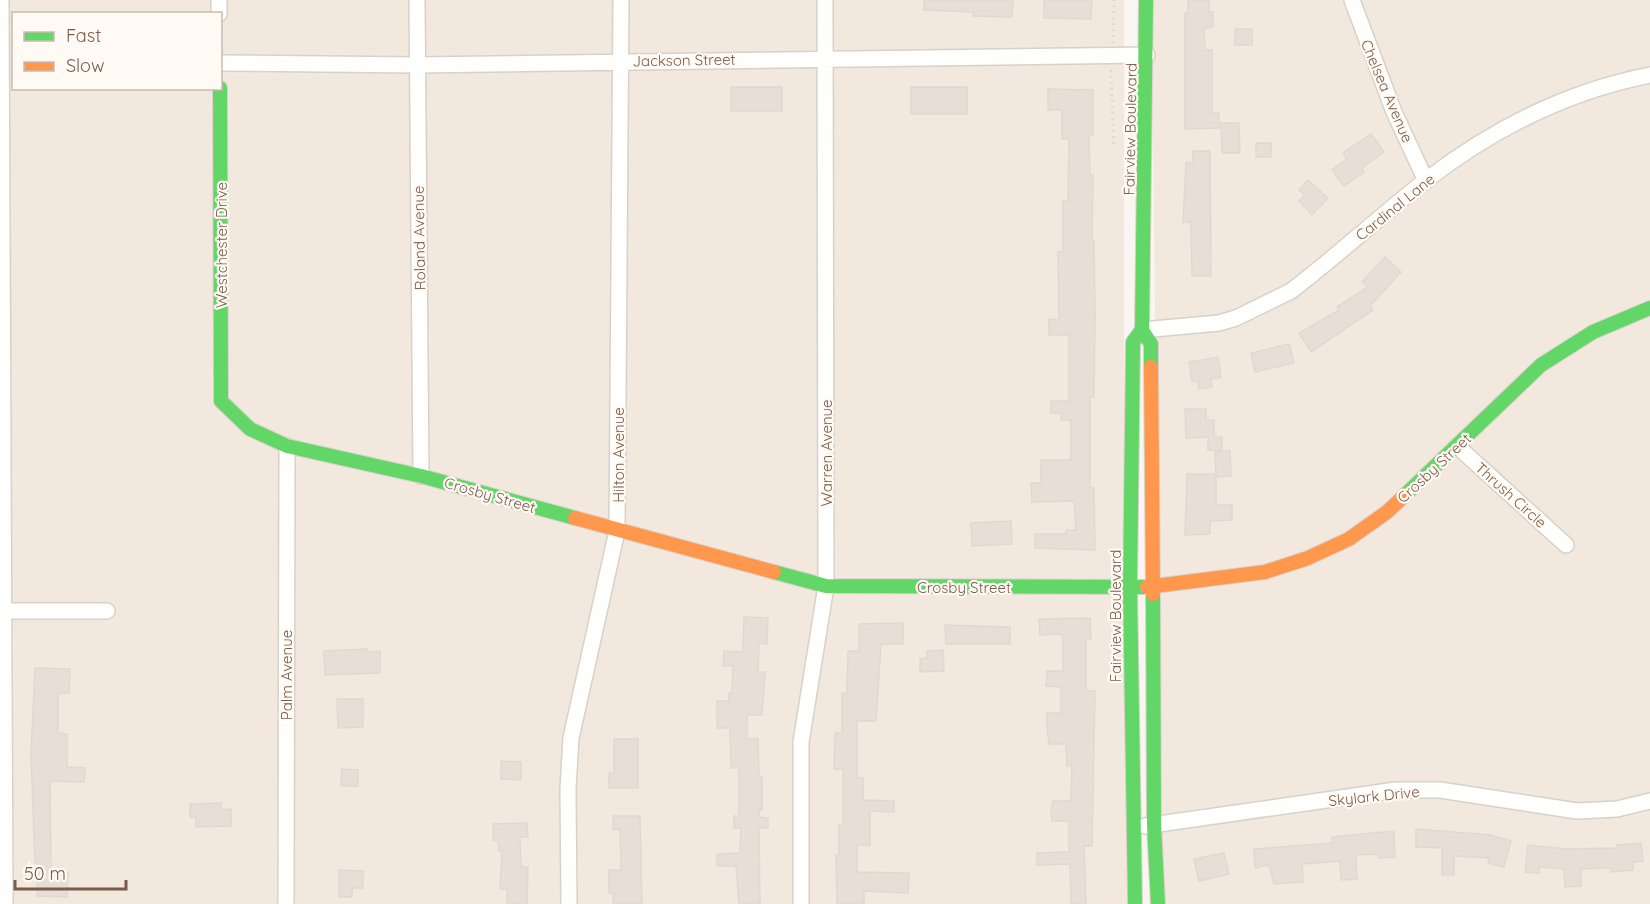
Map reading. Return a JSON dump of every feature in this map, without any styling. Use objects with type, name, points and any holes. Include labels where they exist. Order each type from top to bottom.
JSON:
[{"type":"street","points":[[1,0],[5,58],[1,611],[5,904]]},
{"type":"street","name":"Roland Avenue","points":[[417,0],[421,476]]},
{"type":"street","name":"Hilton Avenue","points":[[568,904],[568,789],[571,738],[617,531],[621,0]]},
{"type":"street","name":"Warren Avenue","points":[[801,904],[801,742],[826,586],[825,0]]},
{"type":"street","name":"Fairview Boulevard","points":[[1146,0],[1142,330],[1151,344],[1154,825],[1158,904]]},
{"type":"street","name":"Chelsea Avenue","points":[[1352,0],[1390,102],[1426,181]]},
{"type":"street","name":"Jackson Street","points":[[222,63],[417,65],[1147,55]]},
{"type":"street","name":"Cardinal Lane","points":[[1142,330],[1219,323],[1283,296],[1317,271],[1426,181],[1486,139],[1533,114],[1610,84],[1650,75]]},
{"type":"street","name":"Westchester Drive","points":[[220,90],[221,402]]},
{"type":"street","name":"Crosby Street","points":[[221,402],[237,422],[266,440],[421,476],[826,586],[1152,587],[1265,572],[1330,549],[1350,538],[1387,512],[1541,365],[1564,347],[1609,323],[1650,308]]},
{"type":"street","name":"Fairview Boulevard","points":[[1135,904],[1132,828],[1130,587],[1133,342],[1142,330]]},
{"type":"street","name":"Palm Avenue","points":[[286,904],[287,446]]},
{"type":"street","name":"Thrush Circle","points":[[1457,446],[1566,545]]},
{"type":"street","points":[[1,611],[107,611]]},
{"type":"street","name":"Skylark Drive","points":[[1132,828],[1396,790],[1440,790],[1577,811],[1617,809],[1650,801]]},
{"type":"path","points":[[1114,0],[1114,39],[1110,55],[1114,148]]},
{"type":"shaded area","points":[[0,0],[1124,0],[1124,562],[1131,904],[0,904]]},
{"type":"shaded area","points":[[1151,0],[1650,0],[1650,904],[1163,904]]},
{"type":"building","points":[[924,0],[1013,0],[1012,17],[973,16],[973,12],[924,10]]},
{"type":"building","points":[[1044,0],[1092,0],[1091,19],[1044,18]]},
{"type":"building","points":[[1188,0],[1209,0],[1209,12],[1213,12],[1213,27],[1204,28],[1205,50],[1212,50],[1212,113],[1219,113],[1219,128],[1185,129],[1185,13],[1188,13]]},
{"type":"building","points":[[1235,29],[1252,29],[1252,45],[1235,45]]},
{"type":"building","points":[[731,87],[782,87],[782,111],[731,111]]},
{"type":"building","points":[[911,87],[967,87],[967,114],[911,114]]},
{"type":"building","points":[[1048,89],[1093,90],[1093,135],[1089,135],[1090,175],[1093,175],[1092,241],[1094,241],[1095,317],[1094,397],[1090,397],[1090,488],[1094,488],[1095,550],[1035,548],[1035,534],[1066,534],[1066,530],[1076,530],[1074,501],[1032,502],[1031,483],[1041,483],[1041,460],[1071,460],[1071,420],[1061,420],[1061,413],[1051,413],[1051,401],[1069,401],[1069,335],[1049,335],[1049,319],[1059,320],[1058,252],[1063,252],[1063,201],[1068,201],[1069,139],[1062,139],[1062,110],[1048,110]]},
{"type":"building","points":[[1221,123],[1239,123],[1240,153],[1222,153]]},
{"type":"building","points":[[1371,134],[1384,152],[1362,168],[1364,172],[1344,186],[1332,170],[1347,159],[1343,153]]},
{"type":"building","points":[[1256,143],[1271,143],[1271,157],[1256,157]]},
{"type":"building","points":[[1193,151],[1210,151],[1211,276],[1192,276],[1191,222],[1183,222],[1186,163],[1193,163]]},
{"type":"building","points":[[1308,180],[1328,198],[1312,215],[1299,201],[1305,195],[1299,190]]},
{"type":"building","points":[[1385,257],[1401,272],[1370,306],[1373,310],[1311,352],[1299,333],[1339,310],[1337,307],[1368,287],[1362,282]]},
{"type":"building","points":[[1289,344],[1294,363],[1255,372],[1251,353]]},
{"type":"building","points":[[1218,357],[1221,377],[1211,379],[1212,387],[1199,389],[1198,381],[1192,382],[1189,362]]},
{"type":"building","points":[[1185,409],[1206,409],[1206,420],[1214,420],[1214,437],[1222,437],[1222,450],[1208,450],[1208,437],[1186,438]]},
{"type":"building","points":[[1230,451],[1231,476],[1216,477],[1215,452]]},
{"type":"building","points":[[1187,474],[1216,474],[1216,505],[1232,505],[1232,520],[1210,521],[1210,534],[1185,535]]},
{"type":"building","points":[[1011,521],[1012,544],[972,546],[971,523]]},
{"type":"building","points":[[744,617],[768,618],[767,644],[759,643],[758,672],[765,672],[762,715],[747,715],[747,739],[758,739],[759,777],[762,777],[762,810],[759,810],[759,817],[768,818],[768,828],[759,828],[760,904],[739,904],[736,866],[717,866],[717,854],[740,853],[741,828],[734,828],[734,816],[739,816],[739,768],[731,768],[730,728],[717,728],[717,701],[729,701],[729,693],[732,693],[733,666],[723,666],[724,651],[743,652]]},
{"type":"building","points":[[1090,618],[1091,639],[1086,639],[1086,691],[1095,691],[1092,846],[1084,846],[1086,904],[1071,904],[1070,864],[1037,865],[1037,853],[1069,852],[1069,821],[1052,821],[1051,810],[1053,801],[1071,801],[1072,765],[1067,766],[1066,744],[1049,744],[1047,727],[1047,713],[1061,713],[1061,687],[1046,686],[1047,671],[1063,671],[1063,640],[1061,634],[1040,635],[1039,619]]},
{"type":"building","points":[[903,623],[903,644],[881,644],[876,721],[857,721],[857,778],[863,778],[863,800],[894,801],[894,812],[870,811],[870,845],[857,845],[857,872],[909,873],[908,893],[864,891],[864,904],[837,904],[836,855],[839,855],[839,825],[843,825],[843,769],[834,769],[835,733],[842,733],[842,693],[847,693],[848,651],[859,651],[859,624]]},
{"type":"building","points":[[945,625],[1010,627],[1010,644],[946,644]]},
{"type":"building","points":[[367,649],[367,652],[380,651],[380,673],[325,675],[324,651]]},
{"type":"building","points":[[943,650],[944,671],[920,672],[920,659],[927,658],[927,651]]},
{"type":"building","points":[[35,668],[70,669],[69,693],[58,693],[58,733],[67,734],[67,767],[85,768],[84,782],[50,781],[51,873],[68,873],[67,897],[37,896],[38,863],[35,863],[31,756]]},
{"type":"building","points":[[337,699],[363,699],[363,727],[338,728]]},
{"type":"building","points":[[614,739],[638,739],[638,788],[609,788],[609,773],[614,773]]},
{"type":"building","points":[[501,761],[521,762],[521,780],[501,779]]},
{"type":"building","points":[[342,769],[358,770],[358,786],[341,786]]},
{"type":"building","points":[[221,803],[221,810],[231,809],[231,826],[196,827],[196,817],[190,817],[190,804]]},
{"type":"building","points":[[613,816],[640,816],[642,904],[613,904],[613,893],[609,893],[609,870],[621,870],[620,829],[613,830]]},
{"type":"building","points":[[527,823],[528,837],[520,837],[521,867],[528,867],[527,904],[507,904],[507,889],[500,889],[502,851],[499,851],[498,840],[493,840],[493,824]]},
{"type":"building","points":[[1416,829],[1491,835],[1511,841],[1504,867],[1488,863],[1489,858],[1454,856],[1454,875],[1442,875],[1442,848],[1416,847]]},
{"type":"building","points":[[1394,831],[1395,857],[1379,858],[1378,854],[1356,855],[1357,879],[1341,880],[1340,861],[1302,864],[1303,882],[1274,884],[1269,865],[1255,868],[1254,849],[1333,843],[1332,837]]},
{"type":"building","points":[[1641,843],[1643,861],[1633,862],[1633,870],[1611,872],[1611,868],[1581,869],[1581,886],[1565,887],[1564,869],[1540,867],[1539,873],[1525,872],[1528,845],[1567,849],[1618,848],[1617,845]]},
{"type":"building","points":[[1224,853],[1229,874],[1199,881],[1194,859]]},
{"type":"building","points":[[339,870],[363,871],[363,888],[352,888],[352,897],[339,897]]},
{"type":"traffic: fast","points":[[1146,0],[1142,330],[1151,344],[1151,367]]},
{"type":"traffic: fast","points":[[220,90],[221,401],[250,429],[287,446],[421,476],[575,518]]},
{"type":"traffic: fast","points":[[1405,495],[1541,365],[1593,332],[1650,308]]},
{"type":"traffic: fast","points":[[1135,904],[1130,587],[1133,342],[1142,330]]},
{"type":"traffic: fast","points":[[774,572],[826,586],[1147,587]]},
{"type":"traffic: fast","points":[[1153,594],[1154,825],[1158,904]]},
{"type":"traffic: slow","points":[[1151,367],[1153,594]]},
{"type":"traffic: slow","points":[[1147,587],[1265,572],[1308,558],[1349,539],[1387,512],[1405,495]]},
{"type":"traffic: slow","points":[[575,518],[774,572]]}]
